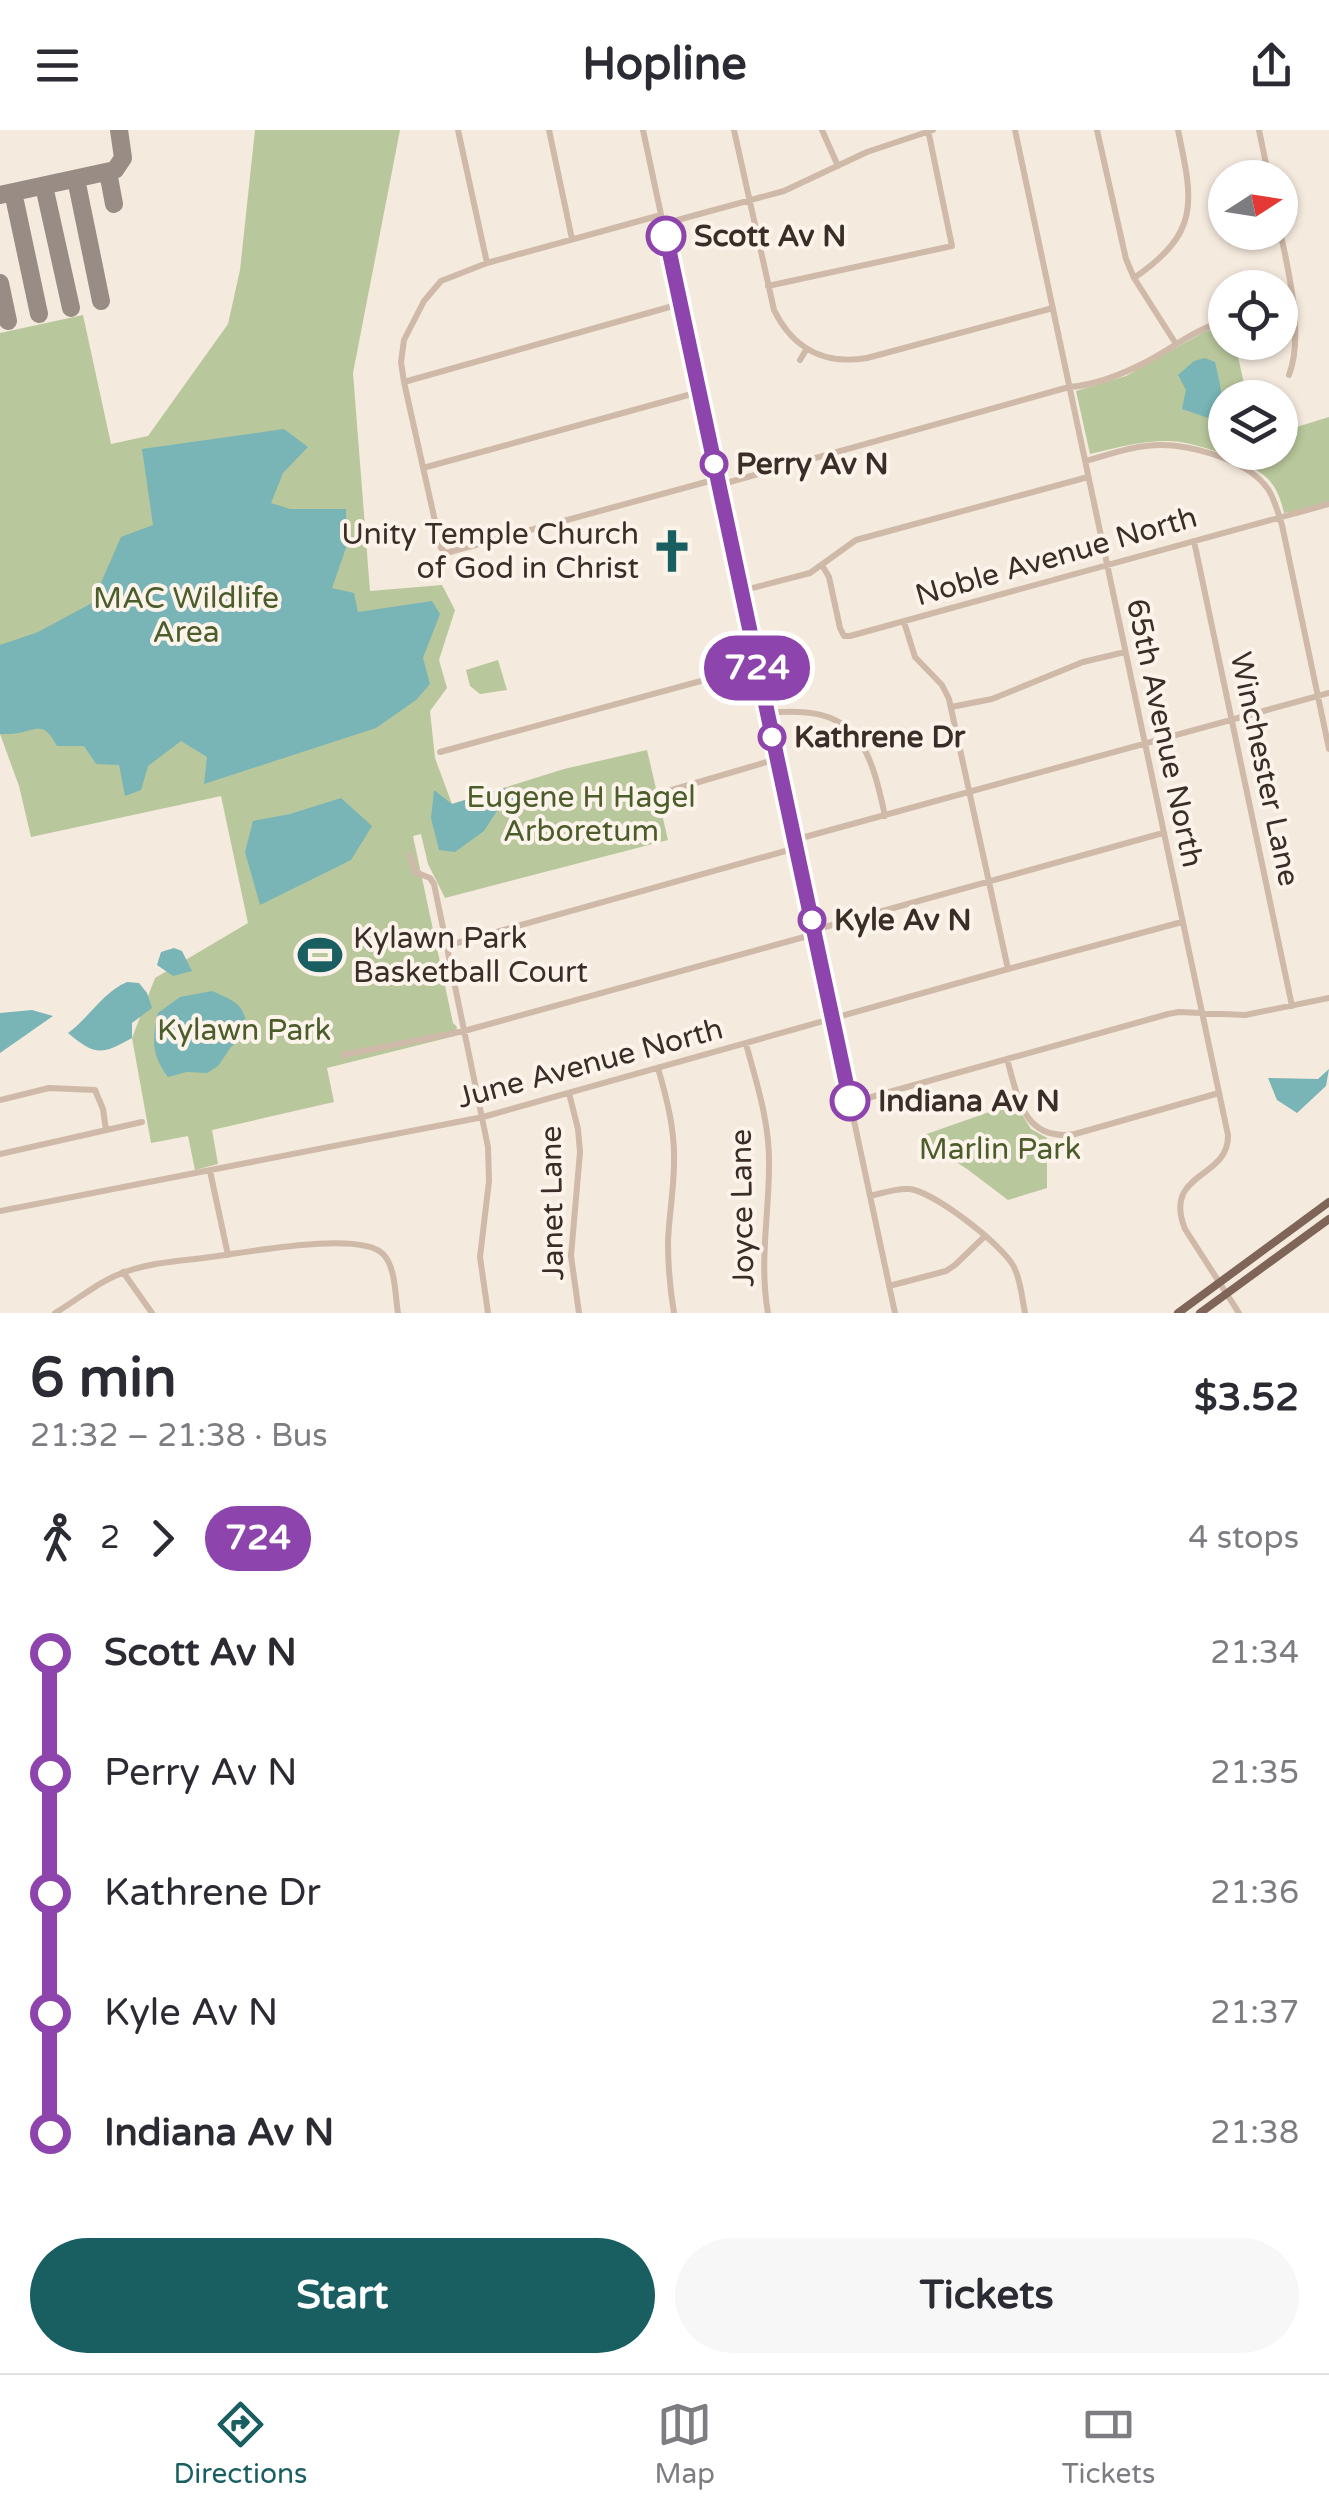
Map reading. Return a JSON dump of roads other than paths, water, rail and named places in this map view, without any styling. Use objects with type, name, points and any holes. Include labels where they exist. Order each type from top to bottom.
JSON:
[{"type":"main road","points":[[1178,1313],[1329,1202]]},
{"type":"main road","points":[[1200,1313],[1329,1219]]},
{"type":"street","points":[[458,130],[487,263]]},
{"type":"street","points":[[549,130],[572,239]]},
{"type":"street","points":[[643,130],[895,1313]]},
{"type":"street","points":[[734,130],[768,286],[780,322],[806,350],[842,361],[868,358],[1052,308]]},
{"type":"street","points":[[822,130],[838,166]]},
{"type":"street","points":[[663,224],[784,191],[891,142],[930,130],[952,246],[768,286]]},
{"type":"street","name":"65th Avenue North","points":[[1015,130],[1228,1135],[1222,1158],[1192,1181],[1179,1208],[1185,1229],[1239,1313]]},
{"type":"street","points":[[1097,130],[1122,246],[1134,278],[1176,344]]},
{"type":"street","points":[[1134,278],[1161,258],[1187,228],[1190,189],[1178,130]]},
{"type":"street","points":[[1259,130],[1265,160]]},
{"type":"street","points":[[661,215],[487,263],[441,281],[424,302],[404,340],[401,362],[441,548],[446,553],[1101,380],[1208,327]]},
{"type":"street","points":[[404,382],[680,304]]},
{"type":"street","points":[[800,360],[806,350]]},
{"type":"street","points":[[1289,375],[1294,360]]},
{"type":"street","points":[[423,468],[699,392]]},
{"type":"street","points":[[1085,461],[1146,446],[1177,446],[1250,471],[1267,488],[1279,518],[1329,749]]},
{"type":"street","points":[[741,591],[800,577],[856,540],[1088,476]]},
{"type":"street","name":"Noble Avenue North","points":[[822,565],[829,577],[844,636],[850,636],[1329,504]]},
{"type":"street","name":"Winchester Lane","points":[[1194,541],[1292,1006]]},
{"type":"street","points":[[904,622],[915,657],[942,684],[951,707],[1008,969]]},
{"type":"street","points":[[951,707],[1004,695],[1083,662],[1126,652]]},
{"type":"street","points":[[440,752],[756,666]]},
{"type":"street","points":[[446,946],[970,791],[1329,693]]},
{"type":"street","points":[[766,713],[806,711],[847,728],[873,764],[885,816]]},
{"type":"street","points":[[664,792],[777,759]]},
{"type":"street","points":[[343,1055],[464,1030],[1164,833]]},
{"type":"street","points":[[410,855],[415,872],[434,884],[483,1117],[490,1164],[480,1258],[488,1313]]},
{"type":"street","name":"June Avenue North","points":[[0,1212],[483,1117],[1182,922]]},
{"type":"street","points":[[850,1103],[1168,1014],[1245,1016],[1329,998]]},
{"type":"street","name":"Joyce Lane","points":[[746,1044],[768,1140],[763,1275],[768,1313]]},
{"type":"street","points":[[1007,1059],[1022,1111],[1036,1126],[1054,1135],[1075,1134],[1219,1094]]},
{"type":"street","points":[[658,1068],[674,1139],[668,1242],[674,1313]]},
{"type":"street","points":[[0,1100],[49,1088],[96,1090],[106,1130]]},
{"type":"street","name":"Janet Lane","points":[[569,1093],[580,1152],[571,1256],[579,1313]]},
{"type":"street","points":[[0,1154],[142,1122]]},
{"type":"street","points":[[210,1171],[228,1255]]},
{"type":"street","points":[[870,1196],[905,1188],[914,1190],[985,1236],[1015,1270],[1025,1313]]},
{"type":"street","points":[[889,1286],[946,1270],[985,1236]]},
{"type":"street","points":[[55,1313],[123,1272],[317,1244],[384,1249],[398,1313]]},
{"type":"street","points":[[123,1272],[152,1313]]},
{"type":"water","points":[[1205,358],[1215,362],[1218,380],[1208,380],[1208,418],[1182,409],[1186,390],[1178,375],[1194,361]]},
{"type":"water","points":[[284,429],[308,447],[283,473],[271,503],[290,509],[346,509],[347,545],[332,588],[354,593],[358,612],[432,601],[440,614],[423,658],[430,684],[416,700],[376,728],[204,784],[207,757],[181,741],[148,766],[141,790],[125,796],[119,765],[96,764],[84,746],[57,746],[41,729],[0,734],[0,645],[38,632],[92,603],[121,537],[153,525],[142,449]]},
{"type":"water","points":[[504,788],[530,797],[497,811],[484,831],[455,852],[439,850],[431,818],[434,790],[452,804]]},
{"type":"water","points":[[341,798],[372,826],[351,860],[260,905],[245,852],[253,821]]},
{"type":"water","points":[[174,948],[182,951],[192,971],[173,976],[157,965],[161,952]]},
{"type":"water","points":[[127,982],[139,983],[152,1008],[132,1023],[132,1038],[99,1050],[85,1046],[68,1033],[111,992]]},
{"type":"water","points":[[212,991],[238,1006],[245,1016],[247,1033],[207,1073],[187,1072],[168,1077],[154,1046],[158,1013],[180,997]]},
{"type":"water","points":[[32,1010],[53,1016],[0,1053],[0,1013]]},
{"type":"water","points":[[1329,1069],[1326,1086],[1297,1113],[1277,1100],[1268,1078],[1318,1079]]},
{"type":"place","name":"Scott Av N","points":[[666,236]]},
{"type":"place","name":"Perry Av N","points":[[714,464]]},
{"type":"place","name":"Unity Temple Church of God in Christ","points":[[672,551]]},
{"type":"place","name":"Kathrene Dr","points":[[772,737]]},
{"type":"place","name":"Kyle Av N","points":[[812,920]]},
{"type":"place","name":"Kylawn Park Basketball Court","points":[[320,955]]},
{"type":"place","name":"Indiana Av N","points":[[850,1101]]},
{"type":"park label","name":"MAC Wildlife Area","points":[[186,615]]},
{"type":"park label","name":"Eugene H Hagel Arboretum","points":[[581,814]]},
{"type":"park label","name":"Kylawn Park","points":[[244,1030]]},
{"type":"park label","name":"Marlin Park","points":[[1000,1149]]}]
